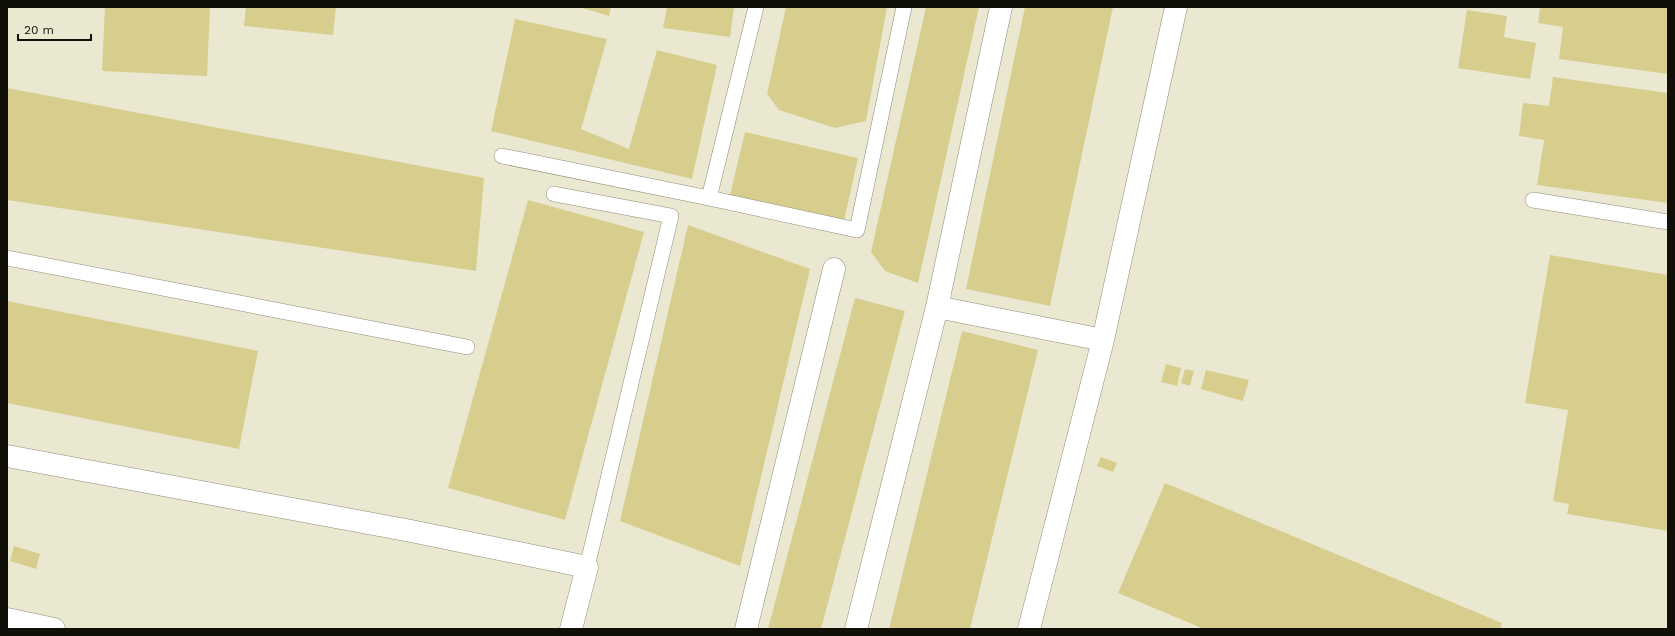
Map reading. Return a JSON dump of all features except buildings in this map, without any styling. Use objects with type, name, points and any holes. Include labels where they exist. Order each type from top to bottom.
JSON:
[{"type":"street","points":[[856,629],[937,307],[1001,7]]},
{"type":"street","points":[[1029,629],[1103,340],[1176,7]]},
{"type":"street","points":[[746,629],[834,269]]},
{"type":"street","points":[[937,307],[1103,340]]},
{"type":"street","points":[[7,456],[411,531],[587,567],[571,629]]},
{"type":"street","points":[[7,619],[54,629]]},
{"type":"lane","points":[[710,198],[756,7]]},
{"type":"lane","points":[[502,156],[710,198],[857,230],[904,7]]},
{"type":"lane","points":[[554,194],[671,216],[587,567]]},
{"type":"lane","points":[[1533,200],[1668,222]]},
{"type":"lane","points":[[7,258],[467,347]]}]
